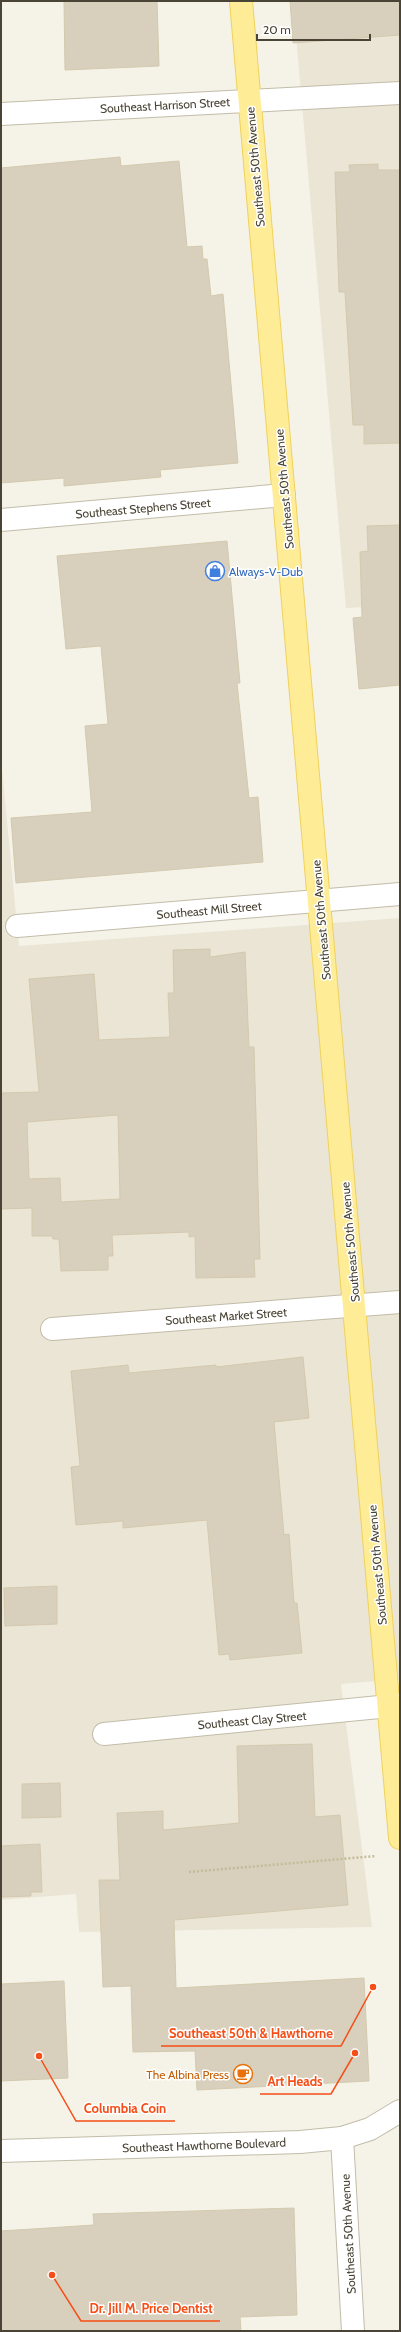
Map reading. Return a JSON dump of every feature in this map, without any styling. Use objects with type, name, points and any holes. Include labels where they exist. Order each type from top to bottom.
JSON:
[{"type":"main road","name":"Southeast 50th Avenue","points":[[241,1],[355,1306],[394,1706],[400,1838]]},
{"type":"street","name":"Southeast Harrison Street","points":[[1,114],[400,93]]},
{"type":"street","name":"Southeast Stephens Street","points":[[1,520],[284,495]]},
{"type":"street","name":"Southeast Mill Street","points":[[17,926],[400,894]]},
{"type":"street","name":"Southeast Market Street","points":[[52,1329],[400,1302]]},
{"type":"street","name":"Southeast Clay Street","points":[[104,1734],[394,1706]]},
{"type":"street","name":"Southeast Hawthorne Boulevard","points":[[1,2151],[300,2142],[342,2138],[370,2129],[400,2111]]},
{"type":"street","name":"Southeast 50th Avenue","points":[[342,2138],[353,2331]]},
{"type":"path","points":[[189,1872],[384,1856]]},
{"type":"shaded area","points":[[293,1],[400,1],[400,605],[346,608]]},
{"type":"shaded area","points":[[1,758],[19,946],[400,918],[400,1679],[341,1684],[372,1927],[79,1932],[76,1894],[1,1900]]},
{"type":"building","points":[[64,1],[157,1],[159,66],[65,70]]},
{"type":"building","points":[[290,1],[400,1],[400,35],[293,43]]},
{"type":"building","points":[[120,157],[121,166],[179,161],[187,247],[202,246],[203,259],[207,259],[211,296],[223,294],[238,463],[160,470],[161,477],[64,486],[64,478],[1,483],[1,168]]},
{"type":"building","points":[[378,164],[378,170],[400,170],[400,443],[364,444],[364,425],[353,425],[345,292],[339,292],[335,172],[350,172],[349,165]]},
{"type":"building","points":[[400,525],[400,685],[359,689],[353,618],[362,617],[360,552],[368,551],[367,526]]},
{"type":"building","points":[[227,541],[240,683],[237,683],[249,798],[258,797],[263,862],[16,883],[11,818],[92,812],[85,726],[108,724],[101,646],[66,649],[57,556]]},
{"type":"building","points":[[210,949],[210,957],[245,952],[249,1047],[254,1047],[260,1259],[254,1259],[255,1277],[196,1278],[195,1236],[189,1237],[189,1232],[112,1235],[113,1256],[108,1256],[108,1270],[61,1271],[59,1239],[53,1239],[52,1236],[32,1236],[32,1208],[1,1209],[1,1093],[39,1092],[29,979],[94,974],[99,1040],[170,1037],[168,993],[174,993],[173,950]],"holes":[[[118,1115],[120,1199],[61,1202],[60,1178],[29,1179],[27,1122]]]},
{"type":"building","points":[[303,1357],[309,1418],[274,1422],[284,1535],[289,1534],[294,1603],[297,1603],[302,1653],[230,1660],[229,1654],[219,1655],[207,1520],[123,1528],[123,1521],[76,1525],[71,1467],[80,1466],[71,1371],[128,1365],[129,1373],[216,1365],[216,1367]]},
{"type":"building","points":[[57,1586],[57,1624],[5,1626],[4,1588]]},
{"type":"building","points":[[312,1744],[315,1817],[340,1815],[348,1905],[174,1920],[176,1988],[364,1978],[369,2081],[197,2090],[195,2051],[133,2052],[131,1986],[103,1987],[99,1880],[120,1880],[117,1813],[163,1811],[163,1830],[239,1823],[237,1746]]},
{"type":"building","points":[[60,1783],[61,1817],[22,1818],[22,1784]]},
{"type":"building","points":[[40,1844],[42,1892],[31,1892],[31,1896],[1,1897],[1,1846]]},
{"type":"building","points":[[64,1981],[68,2078],[1,2081],[1,1984]]},
{"type":"building","points":[[294,2208],[297,2315],[240,2317],[241,2331],[1,2331],[1,2231],[94,2225],[93,2214]]},
{"type":"place","name":"Always-V-Dub","points":[[215,571]]},
{"type":"place","name":"Southeast 50th & Hawthorne","points":[[373,1987]]},
{"type":"place","name":"Art Heads","points":[[355,2053]]},
{"type":"place","name":"Columbia Coin","points":[[39,2056]]},
{"type":"place","name":"The Albina Press","points":[[243,2074]]},
{"type":"place","name":"Dr. Jill M. Price Dentist","points":[[52,2275]]}]
